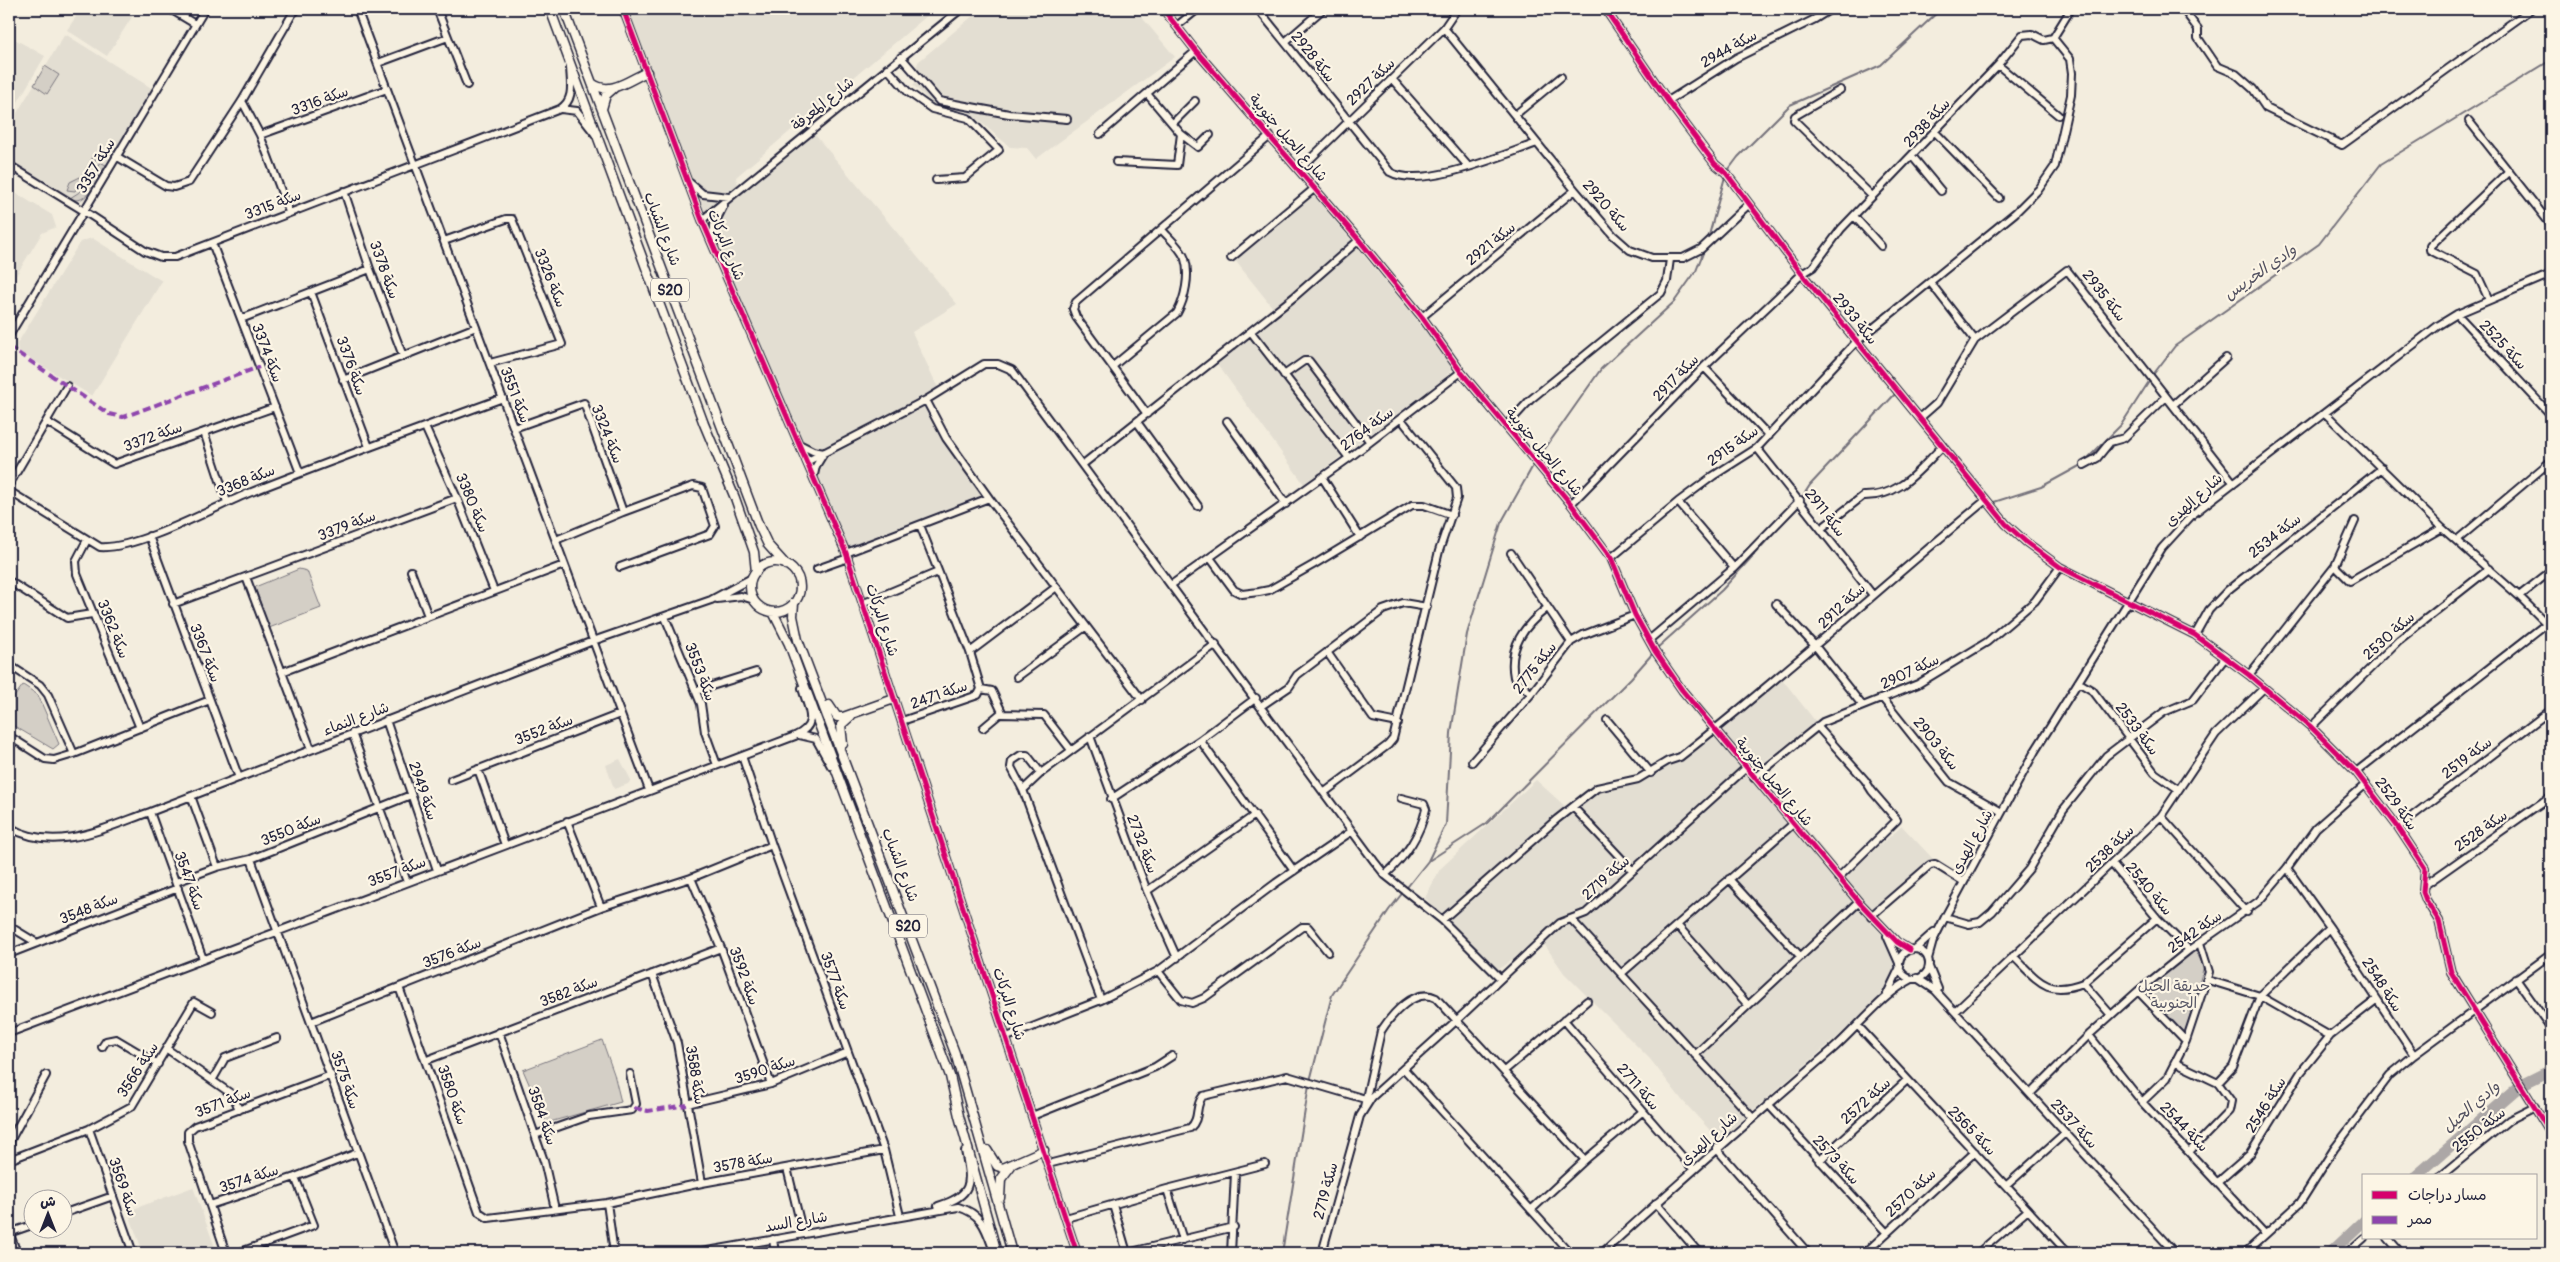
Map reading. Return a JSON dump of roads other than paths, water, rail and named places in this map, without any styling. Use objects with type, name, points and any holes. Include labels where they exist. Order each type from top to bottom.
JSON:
[{"type":"main road","name":"شارع الشباب","points":[[550,9],[704,424],[735,498],[754,552],[754,575]]},
{"type":"main road","name":"شارع الشباب","points":[[564,9],[759,526],[768,545],[786,565]]},
{"type":"main road","points":[[602,109],[606,95],[614,88],[647,72]]},
{"type":"main road","points":[[592,83],[604,89],[614,88]]},
{"type":"main road","points":[[754,575],[761,567],[773,563],[786,565]]},
{"type":"main road","name":"S20","points":[[786,565],[797,575],[800,584],[799,594],[794,604]]},
{"type":"main road","name":"S20","points":[[754,575],[751,590],[754,600],[762,608],[773,612]]},
{"type":"main road","name":"شارع الشباب","points":[[794,604],[793,616],[796,631],[955,1053],[1012,1253]]},
{"type":"main road","points":[[773,612],[788,609],[794,604]]},
{"type":"main road","name":"شارع الشباب","points":[[773,612],[783,630],[795,660],[947,1067],[996,1253]]},
{"type":"main road","points":[[808,663],[832,712],[837,717],[894,699]]},
{"type":"main road","points":[[855,785],[840,729],[845,720],[859,711]]},
{"type":"main road","points":[[976,1125],[992,1160],[997,1166],[1003,1168],[1044,1150]]},
{"type":"main road","points":[[1003,1220],[999,1190],[1000,1179],[1017,1161]]},
{"type":"street","points":[[170,9],[195,24]]},
{"type":"street","name":"سكة 3357","points":[[9,336],[205,9]]},
{"type":"street","points":[[116,156],[166,186],[182,185],[194,176],[298,9]]},
{"type":"street","name":"سكة 3551","points":[[357,9],[649,790]]},
{"type":"street","points":[[438,9],[467,85]]},
{"type":"street","name":"شارع البركات","points":[[623,9],[702,220],[808,461],[847,555],[1077,1253]]},
{"type":"street","name":"شارع المعرفة","points":[[702,220],[961,9]]},
{"type":"street","name":"شارع الحيل جنوبية","points":[[1163,9],[1178,25],[1196,51],[1359,240],[1422,317],[1461,372],[1571,504],[1611,558],[1635,615],[1682,690],[1880,927]]},
{"type":"street","points":[[1178,25],[1198,9]]},
{"type":"street","name":"سكة 2928","points":[[1258,9],[1390,172],[1397,176],[1426,176],[1468,166],[1537,143]]},
{"type":"street","points":[[1285,42],[1323,9]]},
{"type":"street","name":"سكة 2927","points":[[1299,170],[1444,28],[1457,9]]},
{"type":"street","name":"سكة 2933","points":[[1606,9],[1668,101],[1715,164],[1726,173],[1856,342],[2006,524],[2026,542],[2060,567],[2129,600]]},
{"type":"street","name":"سكة 2944","points":[[1668,101],[1736,58],[1815,19],[1831,9]]},
{"type":"street","points":[[2052,38],[2071,9]]},
{"type":"street","points":[[2183,9],[2198,28],[2198,38],[2217,66],[2236,74],[2252,88],[2266,108],[2342,145],[2531,9]]},
{"type":"street","name":"سكة 2920","points":[[1444,28],[1575,190],[1625,246],[1652,258],[1682,258],[1700,249],[1748,204]]},
{"type":"street","name":"سكة 2938","points":[[1802,274],[1814,267],[1834,238],[1998,65],[2022,35],[2032,34],[2044,40],[2052,38]]},
{"type":"street","points":[[378,62],[448,37]]},
{"type":"street","name":"سكة 2915","points":[[1611,558],[1678,502],[1713,476],[1757,448],[1856,342],[2015,213],[2040,189],[2055,166],[2070,95],[2072,73],[2070,59],[2052,38]]},
{"type":"street","points":[[1100,134],[1148,95],[1196,51]]},
{"type":"street","points":[[901,57],[939,101],[1000,112],[1067,119]]},
{"type":"street","points":[[560,109],[568,103],[571,96],[569,62]]},
{"type":"street","points":[[1998,65],[2058,115]]},
{"type":"street","points":[[887,68],[908,92],[932,109],[968,118],[999,150],[964,178],[936,180]]},
{"type":"street","points":[[1515,115],[1561,77]]},
{"type":"street","points":[[1392,79],[1468,166]]},
{"type":"street","name":"سكة 3316","points":[[260,135],[388,89]]},
{"type":"street","points":[[1840,90],[1795,116],[1794,120],[1872,196]]},
{"type":"street","points":[[1148,95],[1181,134],[1198,147],[1210,135]]},
{"type":"street","points":[[242,100],[260,135],[290,212]]},
{"type":"street","points":[[1173,123],[1195,101]]},
{"type":"street","points":[[560,109],[577,111],[598,138]]},
{"type":"street","name":"سكة 3315","points":[[9,165],[144,251],[161,257],[175,257],[415,163],[560,109]]},
{"type":"street","points":[[2469,121],[2551,225]]},
{"type":"street","points":[[1935,132],[1999,198]]},
{"type":"street","points":[[1116,162],[1177,165],[1181,134]]},
{"type":"street","points":[[1147,414],[1072,309],[1076,302],[1270,136]]},
{"type":"street","points":[[1912,156],[1941,191]]},
{"type":"street","points":[[2489,300],[2477,274],[2430,250],[2430,246],[2509,171]]},
{"type":"street","points":[[688,181],[703,194],[729,197],[714,225],[716,253]]},
{"type":"street","points":[[1231,258],[1315,188]]},
{"type":"street","name":"سكة 2921","points":[[1422,317],[1575,190]]},
{"type":"street","name":"سكة 3378","points":[[344,191],[370,269],[403,356]]},
{"type":"street","points":[[1854,216],[1881,246]]},
{"type":"street","name":"سكة 3326","points":[[444,241],[506,218],[512,219],[562,344],[490,363]]},
{"type":"street","points":[[1113,366],[1177,314],[1182,305],[1186,283],[1185,257],[1162,230]]},
{"type":"street","points":[[1082,466],[1251,332],[1359,240]]},
{"type":"street","name":"سكة 3374","points":[[212,243],[300,473]]},
{"type":"street","points":[[1506,426],[1530,400],[1661,293],[1667,281],[1670,259]]},
{"type":"street","points":[[241,319],[370,269]]},
{"type":"street","name":"سكة 2935","points":[[1920,418],[1937,403],[1975,340],[2067,270],[2232,482]]},
{"type":"street","name":"سكة 2917","points":[[1571,504],[1704,367],[1802,274]]},
{"type":"street","name":"شارع الهدى","points":[[1928,959],[1933,941],[1945,917],[2035,751],[2162,548],[2178,530],[2232,482],[2325,413],[2420,338],[2457,314],[2551,274]]},
{"type":"street","points":[[1930,282],[1975,340]]},
{"type":"street","name":"سكة 3376","points":[[311,292],[369,447]]},
{"type":"street","name":"سكة 2525","points":[[2457,314],[2551,415]]},
{"type":"street","points":[[343,380],[476,327]]},
{"type":"street","points":[[1251,332],[1349,458]]},
{"type":"street","points":[[2173,405],[2226,358]]},
{"type":"street","points":[[1284,375],[1304,361],[1309,361],[1370,442]]},
{"type":"street","points":[[808,461],[926,400],[984,364],[1005,366],[1012,370],[1386,875],[1442,920],[1500,978]]},
{"type":"street","points":[[1704,367],[1769,436]]},
{"type":"street","name":"سكة 2764","points":[[1171,585],[1211,559],[1349,458],[1461,372]]},
{"type":"street","points":[[9,485],[48,422],[67,386]]},
{"type":"street","points":[[2084,466],[2097,458],[2108,443],[2124,438],[2166,397]]},
{"type":"street","name":"سكة 3368","points":[[9,491],[87,540],[100,547],[113,548],[149,536],[300,473],[503,398]]},
{"type":"street","points":[[926,400],[946,438],[989,498],[1055,588],[1142,700]]},
{"type":"street","name":"سكة 3324","points":[[514,428],[584,403],[623,512]]},
{"type":"street","name":"سكة 3372","points":[[48,422],[114,464],[275,407]]},
{"type":"street","points":[[2325,413],[2442,528],[2519,596],[2549,626],[2356,772]]},
{"type":"street","points":[[1325,792],[1388,746],[1393,739],[1427,607],[1439,550],[1457,498],[1456,488],[1401,419]]},
{"type":"street","points":[[1227,421],[1286,504]]},
{"type":"street","points":[[1137,422],[1198,506]]},
{"type":"street","name":"سكة 3380","points":[[425,427],[457,498],[494,591]]},
{"type":"street","points":[[204,432],[227,502]]},
{"type":"street","points":[[800,445],[813,451],[824,453]]},
{"type":"street","points":[[1822,528],[1863,496],[1879,496],[1898,489],[1943,446]]},
{"type":"street","name":"سكة 2911","points":[[1757,448],[1800,500],[1872,594]]},
{"type":"street","points":[[814,476],[816,466],[824,453]]},
{"type":"street","points":[[2457,540],[2551,461]]},
{"type":"street","name":"سكة 2534","points":[[2195,634],[2209,610],[2228,590],[2382,468]]},
{"type":"street","points":[[1322,477],[1360,537]]},
{"type":"street","points":[[556,540],[623,512],[694,486],[702,488],[715,526],[710,534],[620,567]]},
{"type":"street","name":"سكة 3379","points":[[173,604],[457,498]]},
{"type":"street","points":[[817,569],[989,498]]},
{"type":"street","points":[[1649,640],[1734,568],[1800,500]]},
{"type":"street","name":"سكة 2912","points":[[1442,920],[1597,788],[1638,779],[1651,773],[1668,761],[1680,757],[1816,647],[1872,594],[1986,500]]},
{"type":"street","points":[[1678,502],[1734,568]]},
{"type":"street","points":[[1211,559],[1234,590],[1250,594],[1269,590],[1412,505],[1424,505],[1452,515]]},
{"type":"street","points":[[2249,675],[2335,566],[2355,521]]},
{"type":"street","points":[[920,525],[970,652],[981,689],[992,691],[1001,714]]},
{"type":"street","points":[[2335,566],[2350,581],[2442,528]]},
{"type":"street","name":"سكة 3367","points":[[149,536],[238,778]]},
{"type":"street","name":"سكة 3362","points":[[87,540],[78,557],[76,570],[92,614],[140,728]]},
{"type":"street","points":[[1511,553],[1546,608],[1571,642]]},
{"type":"street","points":[[282,672],[564,565]]},
{"type":"street","name":"سكة 2907","points":[[1754,778],[1817,726],[1862,705],[1883,699],[1946,669],[1987,642],[2035,601],[2060,567]]},
{"type":"street","name":"سكة 2530","points":[[2311,727],[2399,640],[2489,569]]},
{"type":"street","points":[[411,571],[428,616]]},
{"type":"street","points":[[2519,596],[2551,571]]},
{"type":"street","points":[[864,603],[938,572]]},
{"type":"street","name":"شارع النماء","points":[[9,827],[31,836],[59,840],[80,836],[150,812],[594,641],[710,600],[754,575]]},
{"type":"street","points":[[246,577],[311,749]]},
{"type":"street","points":[[9,581],[67,618],[92,614]]},
{"type":"street","points":[[970,652],[1055,588]]},
{"type":"street","name":"شارع النماء","points":[[710,600],[734,596],[754,600]]},
{"type":"street","name":"سكة 2529","points":[[2129,600],[2195,634],[2249,675],[2311,727],[2366,784],[2398,826],[2425,868],[2426,900],[2438,921],[2451,972],[2551,1134]]},
{"type":"street","points":[[1261,706],[1288,686],[1297,675],[1382,610],[1394,604],[1403,603],[1427,607]]},
{"type":"street","points":[[1776,604],[1816,647],[1862,705]]},
{"type":"street","points":[[1532,694],[1514,677],[1513,655],[1526,626],[1546,608]]},
{"type":"street","name":"سكة 2775","points":[[1472,762],[1532,694],[1571,642],[1583,635],[1635,615]]},
{"type":"street","name":"سكة 3553","points":[[665,617],[701,704],[705,732],[717,765]]},
{"type":"street","points":[[1017,677],[1085,627]]},
{"type":"street","points":[[1023,790],[1041,773],[1071,750],[1142,700],[1216,644]]},
{"type":"street","points":[[1326,652],[1373,718],[1398,723]]},
{"type":"street","points":[[1945,917],[1969,924],[1980,922],[1992,912],[2029,870],[2063,810],[2080,786],[2106,756],[2128,737],[2164,712],[2193,700],[2225,658]]},
{"type":"street","points":[[795,660],[810,720],[805,731],[795,736]]},
{"type":"street","points":[[9,665],[40,685],[48,694],[74,754]]},
{"type":"street","points":[[696,691],[756,672]]},
{"type":"street","name":"سكة 2533","points":[[2078,682],[2093,691],[2154,772],[2178,789]]},
{"type":"street","name":"سكة 2538","points":[[1955,1012],[2161,816],[2216,734],[2264,688]]},
{"type":"street","name":"سكة 2471","points":[[902,721],[978,695],[981,689]]},
{"type":"street","points":[[1111,798],[1200,740],[1256,698]]},
{"type":"street","name":"سكة 2903","points":[[1883,699],[1949,782],[2002,812]]},
{"type":"street","points":[[9,736],[45,759],[54,760],[74,754],[210,700]]},
{"type":"street","name":"سكة 2519","points":[[2398,826],[2551,710]]},
{"type":"street","name":"سكة 3552","points":[[451,780],[620,714]]},
{"type":"street","points":[[983,728],[1001,714],[1044,715],[1071,750]]},
{"type":"street","name":"سكة 2949","points":[[386,720],[438,870]]},
{"type":"street","points":[[1607,720],[1651,773]]},
{"type":"street","points":[[1817,726],[1865,780],[1897,820],[1838,878]]},
{"type":"street","points":[[352,733],[407,882]]},
{"type":"street","points":[[795,736],[805,735],[816,739],[823,748],[848,803]]},
{"type":"street","name":"سكة 3557","points":[[9,1033],[795,736]]},
{"type":"street","name":"سكة 2732","points":[[1090,736],[1111,798],[1147,890],[1177,958]]},
{"type":"street","points":[[1200,740],[1294,871]]},
{"type":"street","points":[[1041,773],[1027,755],[1021,755],[1012,761],[1012,767],[1023,790],[1101,1000]]},
{"type":"street","name":"سكة 3577","points":[[742,756],[772,845],[884,1150],[900,1216]]},
{"type":"street","name":"سكة 2719","points":[[1364,1107],[1560,924],[1586,913],[1746,768]]},
{"type":"street","points":[[478,769],[505,844]]},
{"type":"street","name":"سكة 2542","points":[[2030,1094],[2089,1035],[2138,992],[2189,950],[2247,912],[2259,901],[2287,868],[2316,828],[2366,784]]},
{"type":"street","name":"سكة 3550","points":[[278,931],[251,859],[411,795]]},
{"type":"street","points":[[191,796],[217,867]]},
{"type":"street","name":"سكة 2528","points":[[2425,885],[2551,796]]},
{"type":"street","points":[[1386,875],[1399,863],[1415,840],[1422,826],[1426,809],[1424,804],[1401,798]]},
{"type":"street","points":[[1574,808],[1632,870]]},
{"type":"street","name":"سكة 3547","points":[[150,812],[203,959]]},
{"type":"street","points":[[1147,890],[1255,815]]},
{"type":"street","points":[[2161,816],[2247,912]]},
{"type":"street","points":[[567,821],[601,907]]},
{"type":"street","points":[[1622,973],[1793,824]]},
{"type":"street","points":[[1007,1037],[1101,1000],[1130,987],[1158,971],[1352,830]]},
{"type":"street","name":"سكة 3576","points":[[311,1022],[601,907],[691,878],[772,845]]},
{"type":"street","name":"سكة 3548","points":[[9,954],[217,867],[251,859]]},
{"type":"street","points":[[1871,916],[1930,865],[1935,864],[1964,882]]},
{"type":"street","name":"سكة 2540","points":[[2112,864],[2157,918],[2189,950]]},
{"type":"street","name":"سكة 2548","points":[[2287,868],[2330,928],[2376,1000],[2414,1054]]},
{"type":"street","name":"سكة 3592","points":[[691,878],[721,948],[771,1084]]},
{"type":"street","points":[[1729,879],[1800,956]]},
{"type":"street","points":[[1695,1054],[1859,902]]},
{"type":"street","name":"شارع الهدى","points":[[1912,949],[1929,938],[1945,917]]},
{"type":"street","points":[[2014,956],[2045,987],[2068,989],[2083,983],[2157,918]]},
{"type":"street","points":[[1571,919],[1752,1117]]},
{"type":"street","points":[[1677,925],[1748,1005]]},
{"type":"street","points":[[9,926],[37,943]]},
{"type":"street","points":[[1158,971],[1181,1000],[1192,1003],[1204,998],[1302,927],[1308,927],[1328,952]]},
{"type":"street","points":[[1880,927],[1897,942],[1923,952],[1928,959],[1929,967],[1924,974],[1915,978],[1904,975],[1892,944],[1880,927]]},
{"type":"street","points":[[2218,1083],[2233,1067],[2260,996],[2330,928]]},
{"type":"street","name":"سكة 3575","points":[[278,931],[393,1253]]},
{"type":"street","points":[[2142,1102],[2166,1078],[2176,1063],[2186,1041],[2208,980],[2209,972],[2200,943]]},
{"type":"street","name":"سكة 3582","points":[[427,1060],[721,948]]},
{"type":"street","points":[[1900,965],[1903,954],[1912,949]]},
{"type":"street","points":[[2245,1253],[2300,1203],[2334,1149],[2390,1075],[2414,1054],[2551,954]]},
{"type":"street","name":"شارع الهدى","points":[[1878,1005],[1893,984],[1900,965]]},
{"type":"street","name":"سكة 2537","points":[[1929,967],[1934,983],[1955,1012]]},
{"type":"street","name":"سكة 3588","points":[[652,974],[678,1043],[702,1183]]},
{"type":"street","name":"شارع الهدى","points":[[1602,1253],[1716,1148],[1858,1026],[1878,1005],[1900,986],[1915,978]]},
{"type":"street","name":"سكة 2537","points":[[1915,978],[1930,985],[2175,1253]]},
{"type":"street","points":[[2516,979],[2548,1024]]},
{"type":"street","points":[[2208,980],[2260,996],[2330,1036]]},
{"type":"street","points":[[2083,983],[2111,1015]]},
{"type":"street","name":"سكة 3580","points":[[399,987],[427,1060],[479,1212]]},
{"type":"street","points":[[2138,992],[2186,1041]]},
{"type":"street","name":"سكة 2719","points":[[1322,1253],[1364,1107],[1381,1031],[1387,1022],[1416,996],[1428,994],[1436,998],[1585,1160]]},
{"type":"street","name":"سكة 2546","points":[[2218,1182],[2250,1154],[2301,1072],[2330,1036],[2376,1000]]},
{"type":"street","points":[[1504,1072],[1586,1001]]},
{"type":"street","name":"سكة 3566","points":[[9,1160],[89,1130],[132,1106],[194,1002],[212,1012]]},
{"type":"street","name":"سكة 2711","points":[[1564,1020],[1693,1169]]},
{"type":"street","name":"سكة 2565","points":[[1858,1026],[2068,1253]]},
{"type":"street","name":"سكة 3584","points":[[500,1032],[544,1161],[555,1209]]},
{"type":"street","name":"سكة 2544","points":[[2089,1035],[2142,1102],[2266,1234]]},
{"type":"street","points":[[214,1079],[225,1058],[277,1038]]},
{"type":"street","points":[[102,1047],[106,1041],[116,1039],[158,1064]]},
{"type":"street","points":[[167,1049],[214,1079],[233,1095],[239,1110]]},
{"type":"street","name":"سكة 3590","points":[[687,1104],[771,1084],[848,1052]]},
{"type":"street","points":[[1032,1116],[1155,1067],[1172,1056]]},
{"type":"street","points":[[2176,1063],[2218,1083],[2231,1101],[2229,1111],[2190,1151]]},
{"type":"street","points":[[1404,1069],[1570,1253]]},
{"type":"street","points":[[535,1135],[589,1116],[632,1110],[636,1104],[630,1074]]},
{"type":"street","points":[[9,1154],[10,1141],[46,1075]]},
{"type":"street","name":"سكة 3571","points":[[226,1253],[188,1140],[188,1132],[195,1126],[331,1075]]},
{"type":"street","points":[[1048,1164],[1190,1128],[1198,1118],[1199,1102],[1203,1096],[1279,1076],[1295,1078],[1365,1099]]},
{"type":"street","name":"سكة 2572","points":[[1819,1161],[1907,1080]]},
{"type":"street","name":"سكة 2573","points":[[1768,1104],[1887,1233]]},
{"type":"street","name":"سكة 2550","points":[[2443,1174],[2509,1120],[2535,1107]]},
{"type":"street","points":[[1531,1210],[1585,1160],[1642,1112]]},
{"type":"street","points":[[920,1212],[950,1203],[961,1197],[968,1188],[970,1180],[959,1116]]},
{"type":"street","name":"سكة 3569","points":[[89,1130],[133,1253]]},
{"type":"street","points":[[2007,1185],[2065,1133]]},
{"type":"street","points":[[1716,1148],[1808,1253]]},
{"type":"street","name":"سكة 3578","points":[[479,1212],[492,1218],[607,1203],[702,1183],[884,1150]]},
{"type":"street","name":"سكة 3574","points":[[210,1205],[295,1177],[357,1152]]},
{"type":"street","name":"سكة 2570","points":[[1865,1253],[1975,1152]]},
{"type":"street","points":[[1066,1218],[1167,1189],[1266,1164]]},
{"type":"street","points":[[787,1168],[803,1234]]},
{"type":"street","points":[[1231,1253],[1234,1227],[1235,1173]]},
{"type":"street","name":"سكة 3574","points":[[238,1253],[314,1225],[295,1177]]},
{"type":"street","points":[[1167,1189],[1183,1240]]},
{"type":"street","points":[[72,1210],[112,1196]]},
{"type":"street","points":[[607,1203],[614,1253]]},
{"type":"street","points":[[1113,1204],[1127,1253],[1234,1227]]},
{"type":"street","points":[[1656,1204],[1699,1253]]},
{"type":"street","points":[[920,1212],[958,1207],[972,1210],[981,1221],[996,1253]]},
{"type":"street","points":[[1978,1253],[2028,1210]]},
{"type":"street","name":"شارع السد","points":[[700,1253],[920,1212]]},
{"type":"street","points":[[17,1253],[9,1232],[22,1228]]},
{"type":"street","points":[[773,1239],[775,1253]]},
{"type":"street","points":[[2347,1253],[2362,1240]]},
{"type":"street","points":[[2390,1240],[2401,1253]]},
{"type":"street","points":[[727,1253],[751,1250],[764,1253]]},
{"type":"waterway","points":[[1708,239],[1726,173],[1738,157],[1790,105],[1881,65],[1941,9]]},
{"type":"waterway","name":"وادي الخريس","points":[[2152,376],[2175,346],[2319,244],[2381,164],[2551,60]]},
{"type":"waterway","points":[[1537,460],[1601,369],[1674,302],[1696,271],[1705,248]]},
{"type":"waterway","name":"وادي الخريس","points":[[2086,460],[2121,425],[2150,380]]},
{"type":"waterway","points":[[1801,499],[1810,485],[1896,393]]},
{"type":"waterway","points":[[1310,1081],[1332,995],[1389,910],[1428,861],[1446,824],[1451,733],[1467,634],[1501,523],[1534,464]]},
{"type":"waterway","name":"وادي الخريس","points":[[1991,503],[2041,487],[2083,464]]},
{"type":"waterway","points":[[1656,649],[1722,590],[1797,507]]},
{"type":"waterway","points":[[1430,860],[1487,823],[1631,678],[1653,653]]},
{"type":"waterway","name":"وادي الحيل","points":[[2418,1174],[2521,1085],[2551,1070]]},
{"type":"waterway","points":[[1282,1253],[1309,1085]]},
{"type":"waterway","name":"وادي الحيل","points":[[2330,1253],[2362,1223]]},
{"type":"park label","name":"حديقة الحيل الجنوبية","points":[[2174,994]]}]
